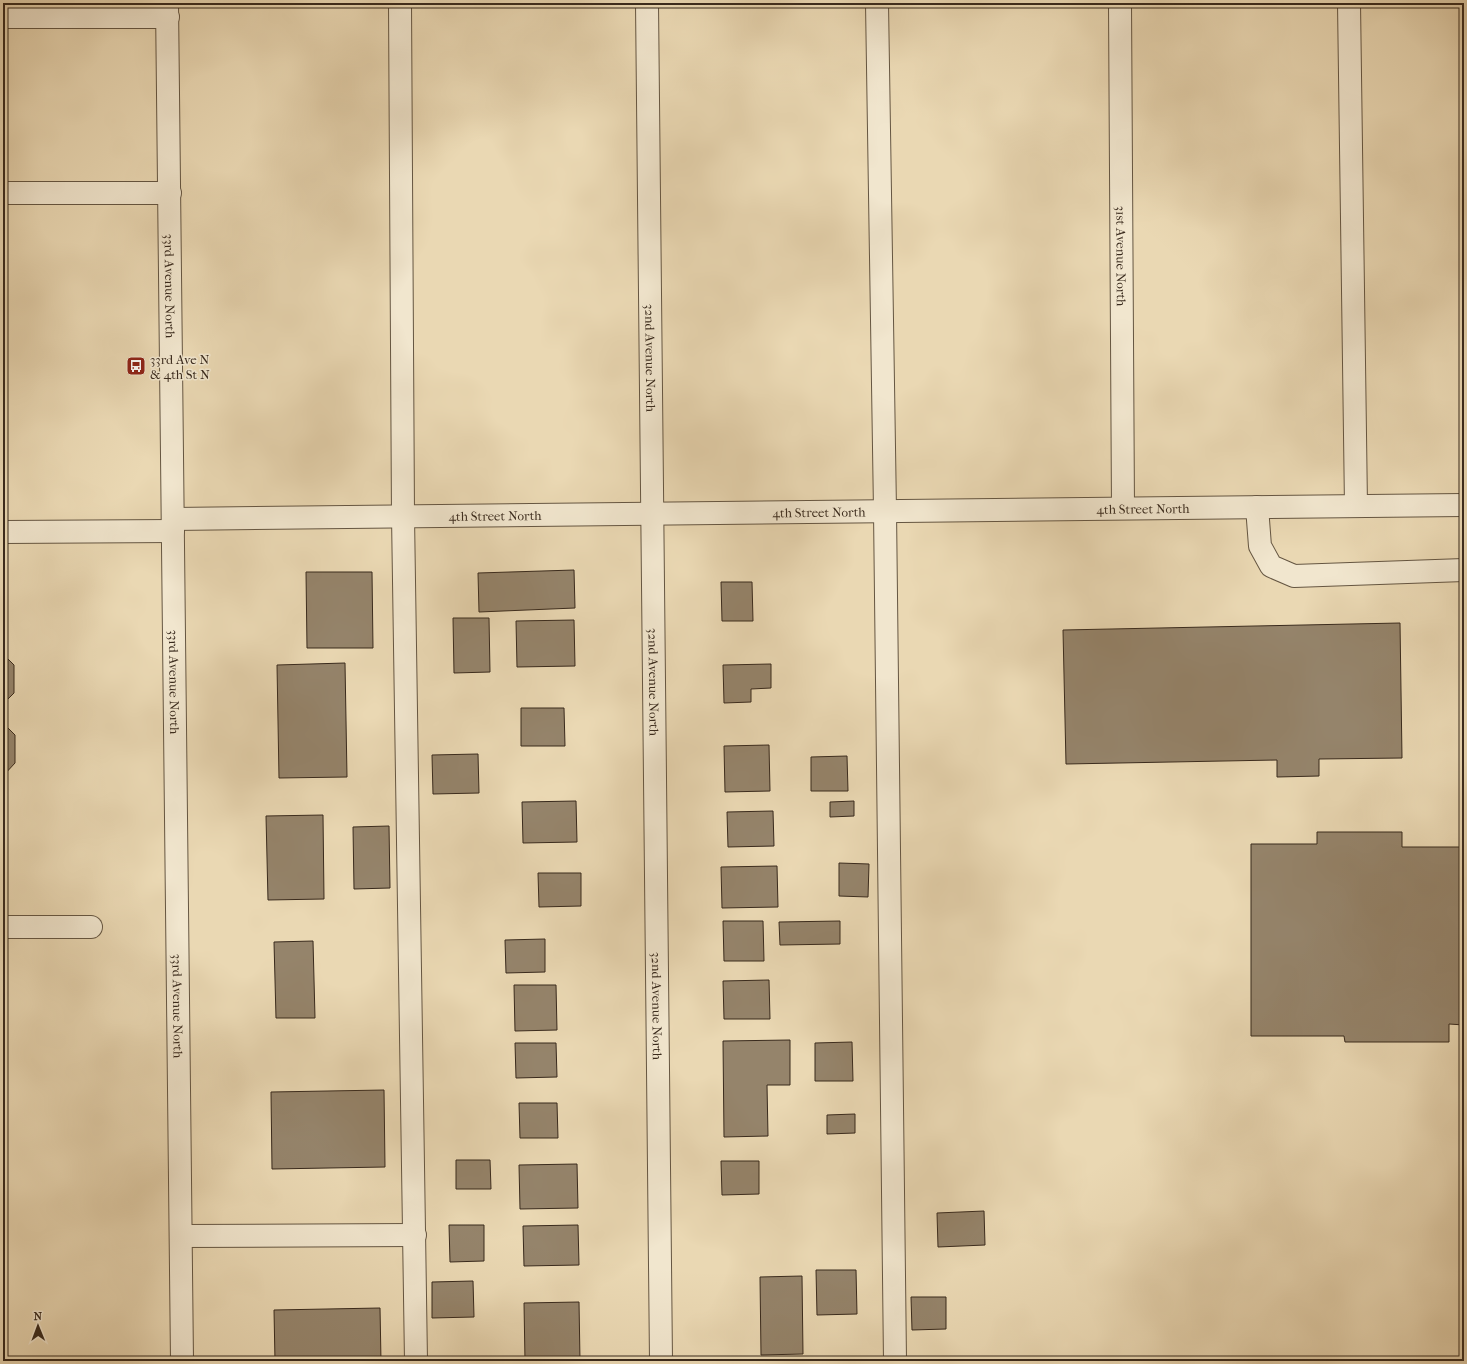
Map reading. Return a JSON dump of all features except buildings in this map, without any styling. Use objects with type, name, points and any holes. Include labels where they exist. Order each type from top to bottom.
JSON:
[{"type":"street","points":[[400,3],[403,516],[416,1361]]},
{"type":"street","name":"32nd Avenue North","points":[[646,3],[661,1361]]},
{"type":"street","points":[[877,3],[895,1361]]},
{"type":"street","name":"31st Avenue North","points":[[1120,3],[1123,508]]},
{"type":"street","points":[[1349,3],[1356,506]]},
{"type":"street","points":[[3,17],[168,10]]},
{"type":"street","name":"33rd Avenue North","points":[[168,10],[182,1361]]},
{"type":"street","points":[[6,192],[170,193]]},
{"type":"street","name":"4th Street North","points":[[3,532],[403,516],[1464,505]]},
{"type":"street","points":[[1257,507],[1260,546],[1271,566],[1294,576],[1464,570]]},
{"type":"street","points":[[3,927],[91,927]]},
{"type":"street","points":[[181,1236],[415,1235]]},
{"type":"place","name":"33rd Ave N & 4th St N","points":[[136,366]]}]
